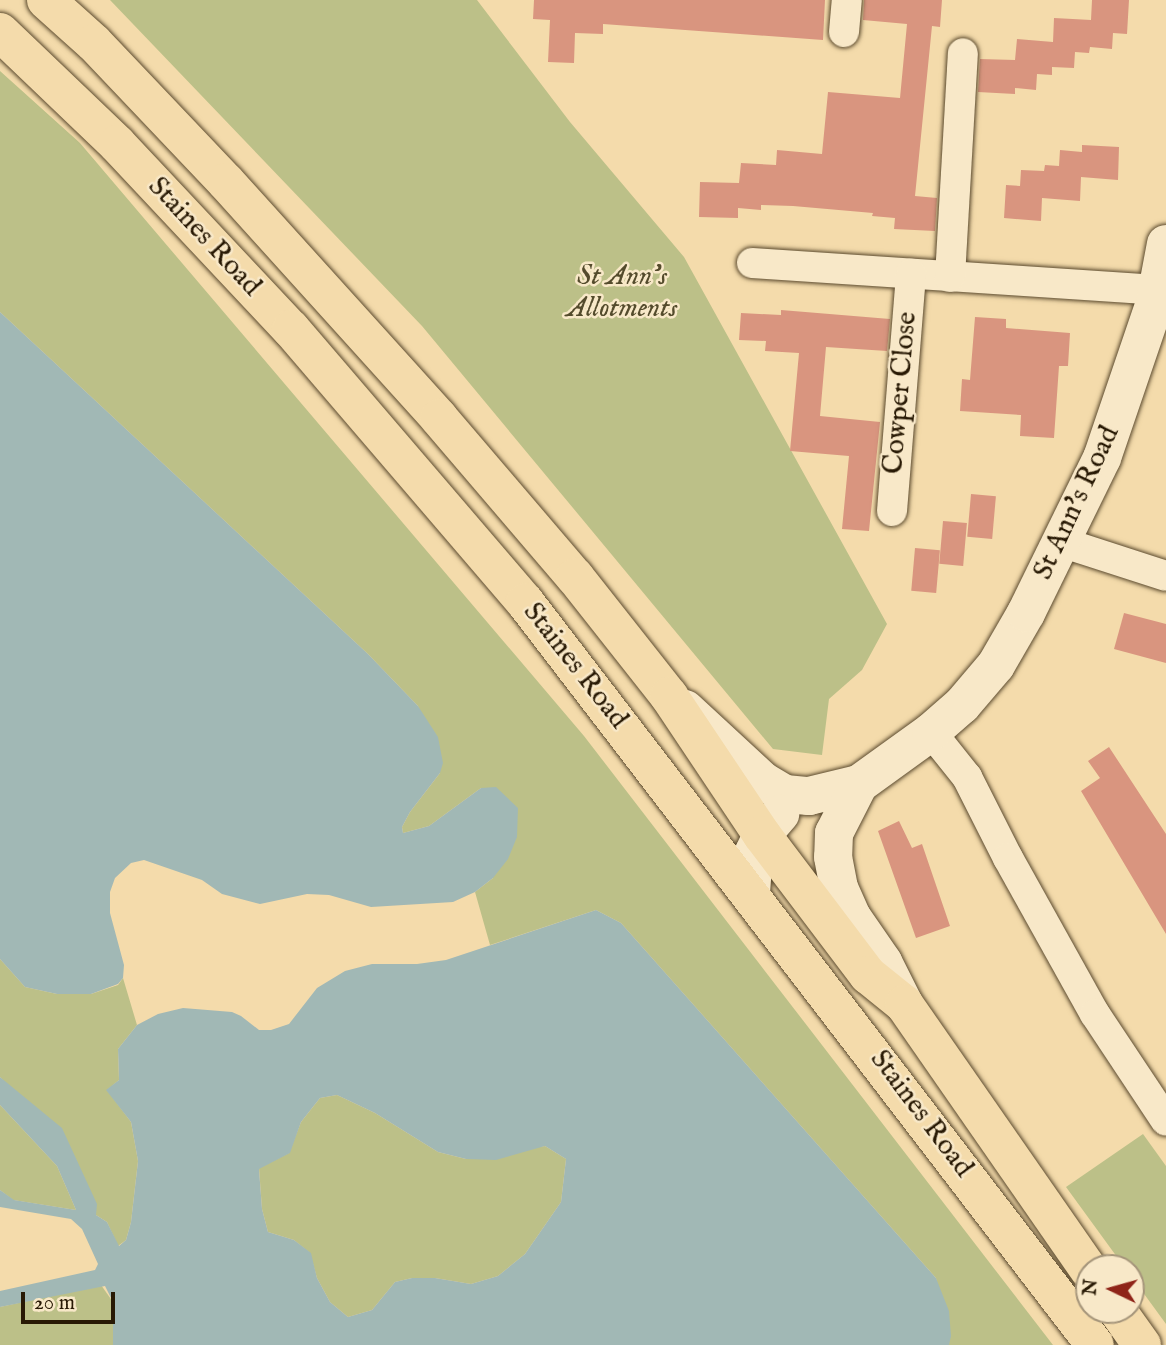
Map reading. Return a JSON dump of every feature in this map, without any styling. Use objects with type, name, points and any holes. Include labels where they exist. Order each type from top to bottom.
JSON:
[{"type":"main road","name":"Staines Road","points":[[46,0],[94,43],[226,182],[439,418],[575,577],[670,696],[762,835],[868,975],[904,1004],[1078,1254]]},
{"type":"main road","name":"Staines Road","points":[[0,32],[126,154],[291,329],[525,602],[751,893],[1095,1345]]},
{"type":"main road","name":"St Ann's Road","points":[[670,696],[708,727],[763,781],[785,794],[808,796],[859,785],[932,732],[962,705],[996,665],[1102,458],[1157,290],[1166,244]]},
{"type":"main road","name":"St Ann's Road","points":[[859,785],[834,833],[832,857],[839,888],[852,917],[883,962],[904,1004]]},
{"type":"main road","name":"St Ann's Road","points":[[751,893],[754,852],[762,835],[778,816],[808,796]]},
{"type":"main road","points":[[1127,1324],[1142,1345]]},
{"type":"street","points":[[845,32],[848,0]]},
{"type":"street","points":[[950,276],[963,53]]},
{"type":"street","name":"Cowper Close","points":[[752,263],[1157,290]]},
{"type":"street","name":"Cowper Close","points":[[892,511],[911,274]]},
{"type":"street","points":[[1061,542],[1166,576]]},
{"type":"street","points":[[932,732],[967,777],[1008,858],[1095,1014],[1166,1121]]},
{"type":"green space","name":"St Ann's Allotments","points":[[110,0],[477,0],[570,122],[684,257],[887,624],[862,670],[829,699],[822,755],[773,749],[422,326]]},
{"type":"green space","points":[[0,71],[80,143],[584,736],[1053,1345],[945,1345],[936,1278],[621,923],[596,910],[490,945],[475,892],[493,878],[481,788],[429,826],[403,833],[402,827],[410,812],[440,773],[418,706],[368,654],[0,312]]},
{"type":"green space","points":[[0,959],[25,987],[57,994],[91,994],[118,985],[123,978],[137,1025],[118,1049],[119,1080],[107,1090],[131,1122],[138,1161],[131,1222],[126,1240],[118,1246],[107,1222],[96,1215],[13,1090],[0,1077]]},
{"type":"green space","points":[[337,1095],[375,1113],[438,1152],[466,1159],[545,1146],[566,1159],[561,1202],[525,1254],[498,1276],[471,1284],[435,1278],[412,1278],[395,1282],[372,1310],[348,1317],[330,1302],[317,1278],[310,1253],[294,1240],[268,1232],[262,1209],[259,1168],[289,1153],[301,1122],[320,1098]]},
{"type":"green space","points":[[0,1105],[57,1166],[76,1210],[13,1200],[0,1190]]},
{"type":"green space","points":[[1143,1134],[1166,1166],[1166,1324],[1145,1295],[1145,1254],[1115,1254],[1066,1187]]},
{"type":"green space","points":[[101,1285],[113,1302],[113,1345],[0,1345],[0,1307]]},
{"type":"water","points":[[0,312],[368,654],[418,706],[438,737],[443,763],[440,773],[410,812],[402,827],[403,833],[429,826],[481,788],[496,787],[518,808],[517,837],[508,859],[493,878],[475,892],[453,902],[371,907],[329,895],[307,894],[260,904],[222,894],[202,880],[144,860],[131,863],[115,878],[110,892],[110,913],[124,965],[123,978],[118,984],[91,994],[57,994],[25,987],[0,959]]},
{"type":"water","points":[[596,910],[621,923],[936,1278],[949,1311],[949,1345],[113,1345],[113,1302],[105,1286],[0,1307],[0,1291],[95,1270],[98,1264],[82,1229],[71,1219],[0,1207],[0,1190],[14,1200],[76,1210],[57,1166],[0,1105],[0,1077],[62,1128],[97,1204],[96,1215],[107,1222],[119,1246],[126,1240],[131,1222],[138,1161],[131,1122],[106,1090],[119,1080],[118,1049],[137,1025],[158,1014],[183,1008],[232,1012],[259,1030],[271,1030],[289,1024],[317,988],[345,971],[372,964],[417,964],[446,960]],"holes":[[[337,1095],[375,1113],[438,1152],[466,1159],[496,1160],[545,1146],[566,1159],[561,1202],[525,1254],[498,1276],[471,1284],[435,1278],[412,1278],[395,1282],[372,1310],[348,1317],[330,1302],[317,1278],[311,1253],[294,1240],[268,1232],[262,1209],[259,1169],[290,1153],[301,1122],[320,1098]]]},
{"type":"building","points":[[534,0],[825,0],[823,40],[603,24],[603,34],[575,33],[574,63],[548,62],[550,20],[533,19]]},
{"type":"building","points":[[864,0],[942,0],[940,27],[932,26],[915,196],[937,198],[935,231],[894,229],[895,218],[872,216],[873,213],[793,206],[761,205],[761,210],[738,208],[738,218],[699,217],[700,182],[739,183],[741,163],[776,165],[777,150],[822,154],[828,92],[900,98],[907,24],[863,20]]},
{"type":"building","points":[[1092,0],[1129,0],[1127,34],[1113,33],[1112,49],[1090,47],[1089,53],[1075,52],[1074,68],[1052,67],[1052,75],[1037,74],[1036,90],[1015,88],[1015,94],[978,92],[980,59],[1015,60],[1017,39],[1053,42],[1054,18],[1091,20]]},
{"type":"building","points":[[1082,145],[1119,147],[1118,180],[1081,177],[1080,201],[1042,198],[1041,221],[1004,218],[1006,185],[1020,186],[1021,170],[1044,171],[1045,165],[1059,166],[1060,150],[1082,152]]},
{"type":"building","points":[[781,310],[890,319],[887,351],[826,347],[820,416],[880,422],[869,531],[842,529],[849,456],[790,451],[799,353],[765,351],[766,341],[739,340],[741,313],[781,315]]},
{"type":"building","points":[[975,317],[1006,319],[1006,328],[1070,333],[1068,366],[1059,366],[1054,438],[1020,436],[1021,415],[960,411],[962,379],[970,380]]},
{"type":"building","points":[[971,494],[996,496],[992,539],[967,537]]},
{"type":"building","points":[[943,521],[967,523],[963,566],[939,564]]},
{"type":"building","points":[[915,548],[940,550],[936,593],[911,591]]},
{"type":"building","points":[[1124,613],[1166,624],[1166,663],[1114,649]]},
{"type":"building","points":[[1109,747],[1166,834],[1166,934],[1081,791],[1100,778],[1088,761]]},
{"type":"building","points":[[899,821],[912,848],[922,844],[950,926],[916,938],[878,831]]}]
